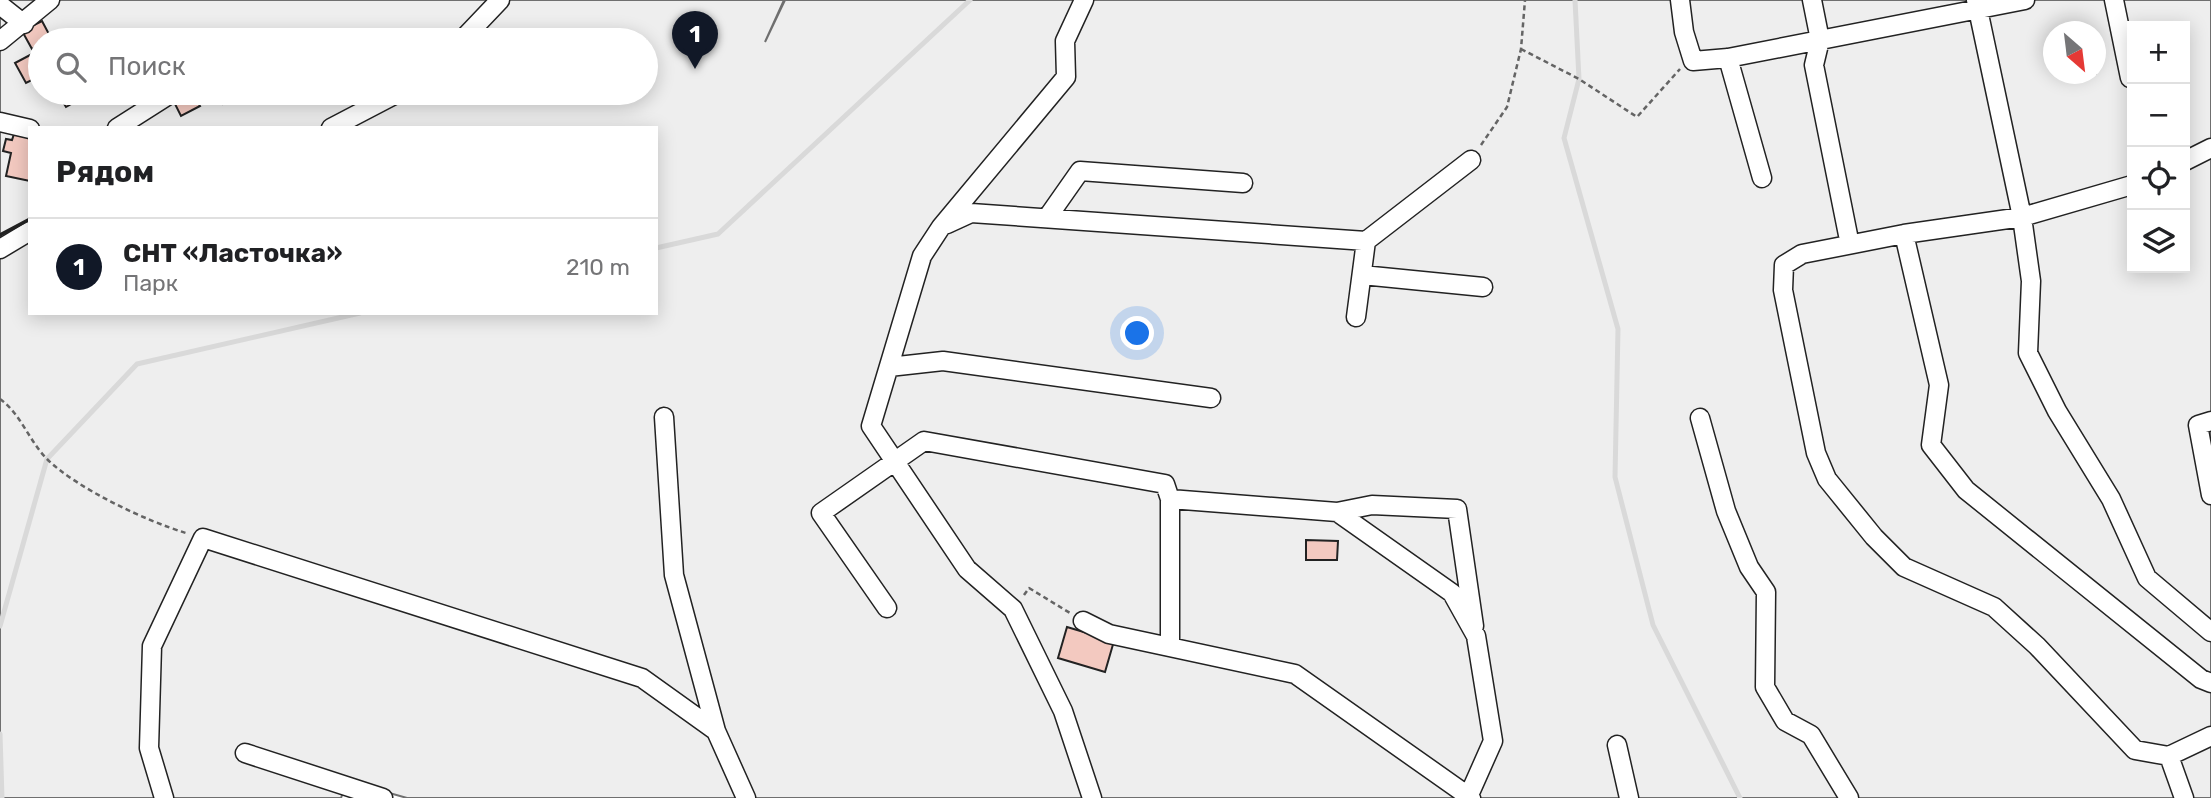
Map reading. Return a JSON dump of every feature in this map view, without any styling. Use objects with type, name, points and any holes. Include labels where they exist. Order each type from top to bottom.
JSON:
[{"type":"street","points":[[0,41],[50,0]]},
{"type":"street","points":[[473,28],[500,0]]},
{"type":"street","points":[[1084,0],[1065,41],[1066,77],[941,227],[922,256],[871,426],[967,569],[1013,608],[1063,711],[1092,798]]},
{"type":"street","points":[[1680,0],[1684,32],[1693,61],[1728,58],[1820,40],[1977,5],[2025,0]]},
{"type":"street","points":[[1812,0],[1820,40],[1814,65],[1848,235]]},
{"type":"street","points":[[2114,0],[2127,63]]},
{"type":"street","points":[[0,5],[24,24]]},
{"type":"street","points":[[1977,5],[2022,216],[2031,281],[2028,353],[2057,411],[2111,499],[2147,578],[2211,632]]},
{"type":"street","points":[[1728,58],[1762,178]]},
{"type":"street","points":[[120,126],[153,105]]},
{"type":"street","points":[[335,126],[375,105]]},
{"type":"street","points":[[0,122],[28,129]]},
{"type":"street","points":[[2190,158],[2211,148]]},
{"type":"street","points":[[941,227],[971,213],[1366,241],[1471,160]]},
{"type":"street","points":[[1047,218],[1080,171],[1243,183]]},
{"type":"street","points":[[2127,186],[2022,216],[1904,234],[1802,254],[1784,265],[1783,289],[1816,453],[1826,479],[1874,537],[1904,567],[1994,607],[2037,646],[2135,750],[2169,756],[2211,736]]},
{"type":"street","points":[[0,248],[28,232]]},
{"type":"street","points":[[1904,234],[1939,385],[1931,445],[1966,490],[2201,679],[2211,683]]},
{"type":"street","points":[[1356,317],[1366,241]]},
{"type":"street","points":[[1362,275],[1483,288]]},
{"type":"street","points":[[889,367],[943,361],[1211,398]]},
{"type":"street","points":[[664,417],[674,575],[716,731],[747,798]]},
{"type":"street","points":[[1700,418],[1726,511],[1749,567],[1766,592],[1765,687],[1785,721],[1811,735],[1849,798]]},
{"type":"street","points":[[2211,421],[2198,425],[2211,495]]},
{"type":"street","points":[[887,608],[821,513],[924,441],[1165,484],[1170,499],[1170,647]]},
{"type":"street","points":[[1083,621],[1110,634],[1295,674],[1470,796],[1493,741],[1457,509],[1372,505],[1337,512],[1170,499]]},
{"type":"street","points":[[1337,512],[1452,593],[1476,636]]},
{"type":"street","points":[[164,798],[149,748],[152,646],[203,538],[642,678],[716,731]]},
{"type":"street","points":[[1616,745],[1629,798]]},
{"type":"street","points":[[245,753],[349,793],[383,798]]},
{"type":"street","points":[[2169,756],[2184,798]]},
{"type":"path","points":[[1471,160],[1507,107],[1521,49],[1525,0]]},
{"type":"path","points":[[1521,49],[1579,79],[1637,117],[1678,71],[1693,61]]},
{"type":"path","points":[[0,399],[47,459],[58,467],[102,496],[160,525],[203,538]]},
{"type":"path","points":[[1013,608],[1029,588],[1083,621]]},
{"type":"shaded area","points":[[0,0],[784,0],[765,42],[785,0],[2211,0],[2211,798],[407,798],[347,781],[341,798],[0,798]]},
{"type":"building","points":[[42,21],[46,28],[28,28]]},
{"type":"building","points":[[28,28],[28,42],[22,31]]},
{"type":"building","points":[[28,56],[28,82],[26,83],[15,63]]},
{"type":"building","points":[[176,105],[200,106],[181,116]]},
{"type":"building","points":[[14,134],[28,138],[28,181],[6,176],[11,153],[3,151],[6,139],[12,140]]},
{"type":"building","points":[[1306,540],[1338,541],[1337,560],[1306,560]]},
{"type":"building","points":[[1067,627],[1114,641],[1105,672],[1058,658]]},
{"type":"waterway","points":[[658,248],[718,234],[970,0]]},
{"type":"waterway","points":[[1575,0],[1579,79],[1564,138],[1618,329],[1615,477],[1653,625],[1740,798]]},
{"type":"waterway","points":[[0,626],[47,459],[137,364],[351,315]]},
{"type":"waterway","points":[[0,734],[2,798]]},
{"type":"wall","points":[[0,235],[28,220]]},
{"type":"place","name":"СНТ «Ласточка»","points":[[695,69]]}]
